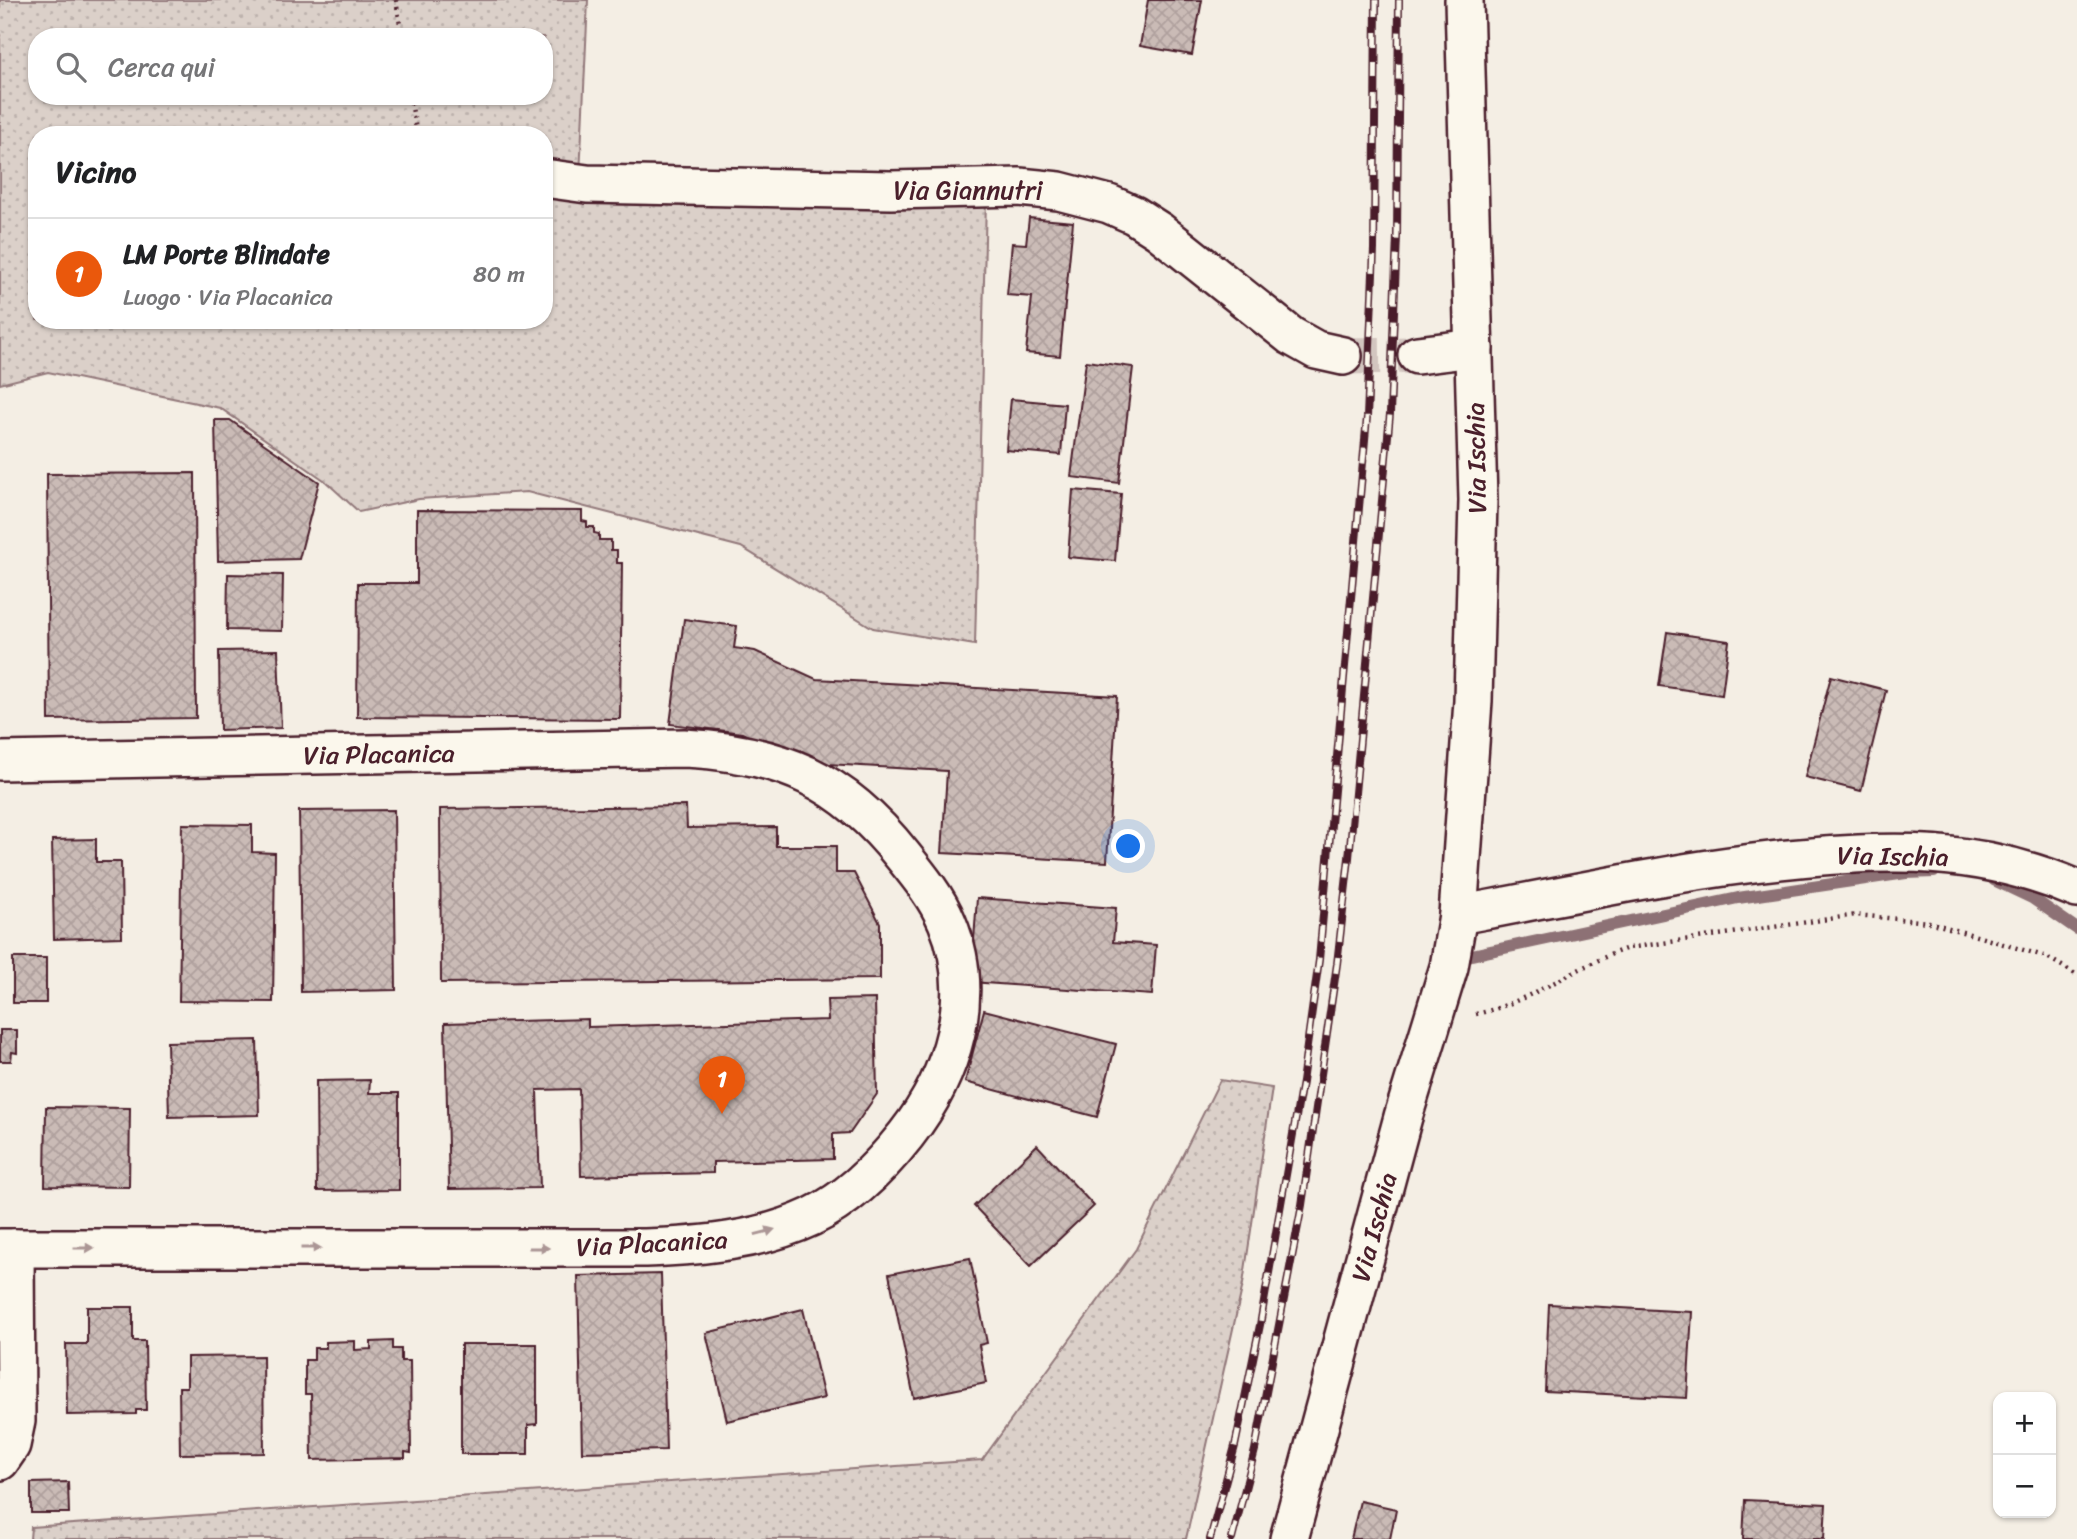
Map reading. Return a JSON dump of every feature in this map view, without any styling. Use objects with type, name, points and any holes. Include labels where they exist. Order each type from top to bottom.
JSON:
[{"type":"street","name":"Via Ischia","points":[[1290,1539],[1403,1117],[1451,960],[1458,915],[1475,643],[1478,471],[1464,0]]},
{"type":"street","name":"Via Giannutri","points":[[553,179],[587,184],[891,190],[1018,187],[1059,191],[1109,204],[1134,215],[1159,231],[1291,336],[1316,350],[1343,356]]},
{"type":"street","points":[[1417,355],[1474,348]]},
{"type":"street","name":"Via Placanica","points":[[0,761],[670,748],[701,749],[754,758],[791,768],[824,784],[855,806],[890,839],[926,885],[948,923],[956,951],[961,991],[957,1034],[940,1080],[916,1121],[895,1148],[859,1185],[833,1205],[800,1222],[758,1234],[704,1244],[645,1248],[8,1248]]},
{"type":"street","name":"Via Ischia","points":[[1458,915],[1692,871],[1884,851],[1940,853],[1985,861],[2044,875],[2077,888]]},
{"type":"street","points":[[0,1461],[11,1444],[16,1421],[8,1248]]},
{"type":"path","points":[[396,0],[401,28]]},
{"type":"path","points":[[412,105],[415,126]]},
{"type":"path","points":[[1434,1020],[1471,1015],[1511,1004],[1628,948],[1856,915],[1929,922],[2047,957],[2077,975]]},
{"type":"shaded area","points":[[0,0],[588,0],[579,198],[986,200],[975,645],[873,628],[741,547],[527,492],[419,499],[359,512],[324,480],[220,408],[48,372],[0,384]]},
{"type":"shaded area","points":[[1220,1080],[1272,1088],[1243,1284],[1186,1539],[30,1539],[31,1527],[982,1460],[1136,1249]]},
{"type":"building","points":[[1148,0],[1202,0],[1192,55],[1140,46]]},
{"type":"building","points":[[1029,218],[1073,222],[1060,356],[1026,353],[1032,297],[1007,295],[1012,243],[1026,244]]},
{"type":"building","points":[[1086,361],[1133,367],[1119,483],[1071,477]]},
{"type":"building","points":[[1011,399],[1065,404],[1061,455],[1006,450]]},
{"type":"building","points":[[215,420],[230,420],[319,482],[299,559],[218,561]]},
{"type":"building","points":[[195,473],[196,718],[49,720],[47,474]]},
{"type":"building","points":[[1073,490],[1121,494],[1115,561],[1068,557]]},
{"type":"building","points":[[417,510],[582,511],[582,521],[587,522],[587,527],[594,527],[594,533],[599,534],[599,540],[611,540],[611,550],[617,550],[617,563],[622,563],[620,719],[357,717],[358,583],[417,583]]},
{"type":"building","points":[[228,574],[283,575],[282,631],[227,630]]},
{"type":"building","points":[[684,619],[737,626],[734,648],[755,651],[816,679],[1117,696],[1107,862],[942,853],[947,771],[810,763],[742,733],[670,724]]},
{"type":"building","points":[[1667,632],[1729,641],[1722,695],[1659,686]]},
{"type":"building","points":[[278,650],[281,728],[220,730],[219,651]]},
{"type":"building","points":[[1831,676],[1886,690],[1861,791],[1805,777]]},
{"type":"building","points":[[686,806],[687,828],[776,827],[776,846],[836,846],[836,873],[854,873],[880,923],[880,979],[441,983],[440,809]]},
{"type":"building","points":[[394,810],[396,990],[301,992],[299,811]]},
{"type":"building","points":[[182,824],[252,825],[252,852],[275,853],[273,1002],[179,1001]]},
{"type":"building","points":[[96,839],[96,862],[121,862],[122,937],[54,939],[52,840]]},
{"type":"building","points":[[977,898],[1116,908],[1113,942],[1156,945],[1152,995],[971,982]]},
{"type":"building","points":[[13,958],[46,958],[46,1003],[13,1003]]},
{"type":"building","points":[[875,999],[877,1094],[850,1133],[833,1134],[833,1159],[713,1162],[713,1173],[581,1176],[579,1089],[537,1090],[540,1188],[449,1189],[445,1023],[588,1019],[588,1027],[828,1020],[827,1000]]},
{"type":"building","points":[[984,1010],[1116,1044],[1097,1117],[965,1082]]},
{"type":"building","points":[[0,1030],[17,1030],[17,1053],[12,1052],[11,1061],[0,1061]]},
{"type":"building","points":[[257,1040],[259,1115],[169,1117],[167,1042]]},
{"type":"building","points":[[370,1080],[369,1093],[399,1093],[399,1190],[317,1191],[316,1081]]},
{"type":"building","points":[[46,1107],[130,1108],[129,1187],[45,1186]]},
{"type":"building","points":[[1037,1145],[1094,1206],[1031,1266],[974,1206]]},
{"type":"building","points":[[970,1258],[987,1343],[979,1345],[986,1383],[914,1398],[889,1274]]},
{"type":"building","points":[[661,1274],[666,1450],[582,1452],[578,1276]]},
{"type":"building","points":[[1549,1304],[1692,1312],[1687,1398],[1545,1391]]},
{"type":"building","points":[[87,1307],[133,1307],[133,1341],[145,1341],[146,1410],[136,1410],[136,1414],[67,1415],[66,1344],[87,1344]]},
{"type":"building","points":[[803,1309],[824,1398],[727,1421],[706,1333]]},
{"type":"building","points":[[355,1341],[355,1350],[371,1349],[371,1342],[393,1341],[393,1349],[401,1349],[401,1361],[410,1361],[411,1453],[405,1452],[405,1458],[312,1460],[311,1394],[305,1394],[305,1360],[314,1360],[314,1348],[326,1348],[326,1342]]},
{"type":"building","points":[[461,1344],[537,1344],[537,1424],[528,1425],[528,1454],[461,1454]]},
{"type":"building","points":[[263,1356],[264,1453],[180,1454],[179,1387],[187,1387],[187,1357]]},
{"type":"building","points":[[68,1482],[69,1513],[31,1513],[31,1483]]},
{"type":"building","points":[[1745,1500],[1826,1504],[1824,1539],[1743,1539]]},
{"type":"building","points":[[1360,1501],[1396,1509],[1390,1539],[1351,1539]]},
{"type":"waterway","points":[[1453,959],[1738,898],[1906,873],[1934,872]]},
{"type":"waterway","points":[[1994,880],[2032,898],[2077,929]]},
{"type":"tunnel","points":[[1343,356],[1417,355]]},
{"type":"railway","points":[[1210,1539],[1235,1446],[1260,1325],[1302,1082],[1319,960],[1367,417],[1374,249],[1376,0]]},
{"type":"railway","points":[[1232,1539],[1255,1450],[1302,1205],[1337,964],[1349,858],[1390,414],[1397,236],[1399,0]]},
{"type":"place","name":"LM Porte Blindate","points":[[722,1114]]}]
